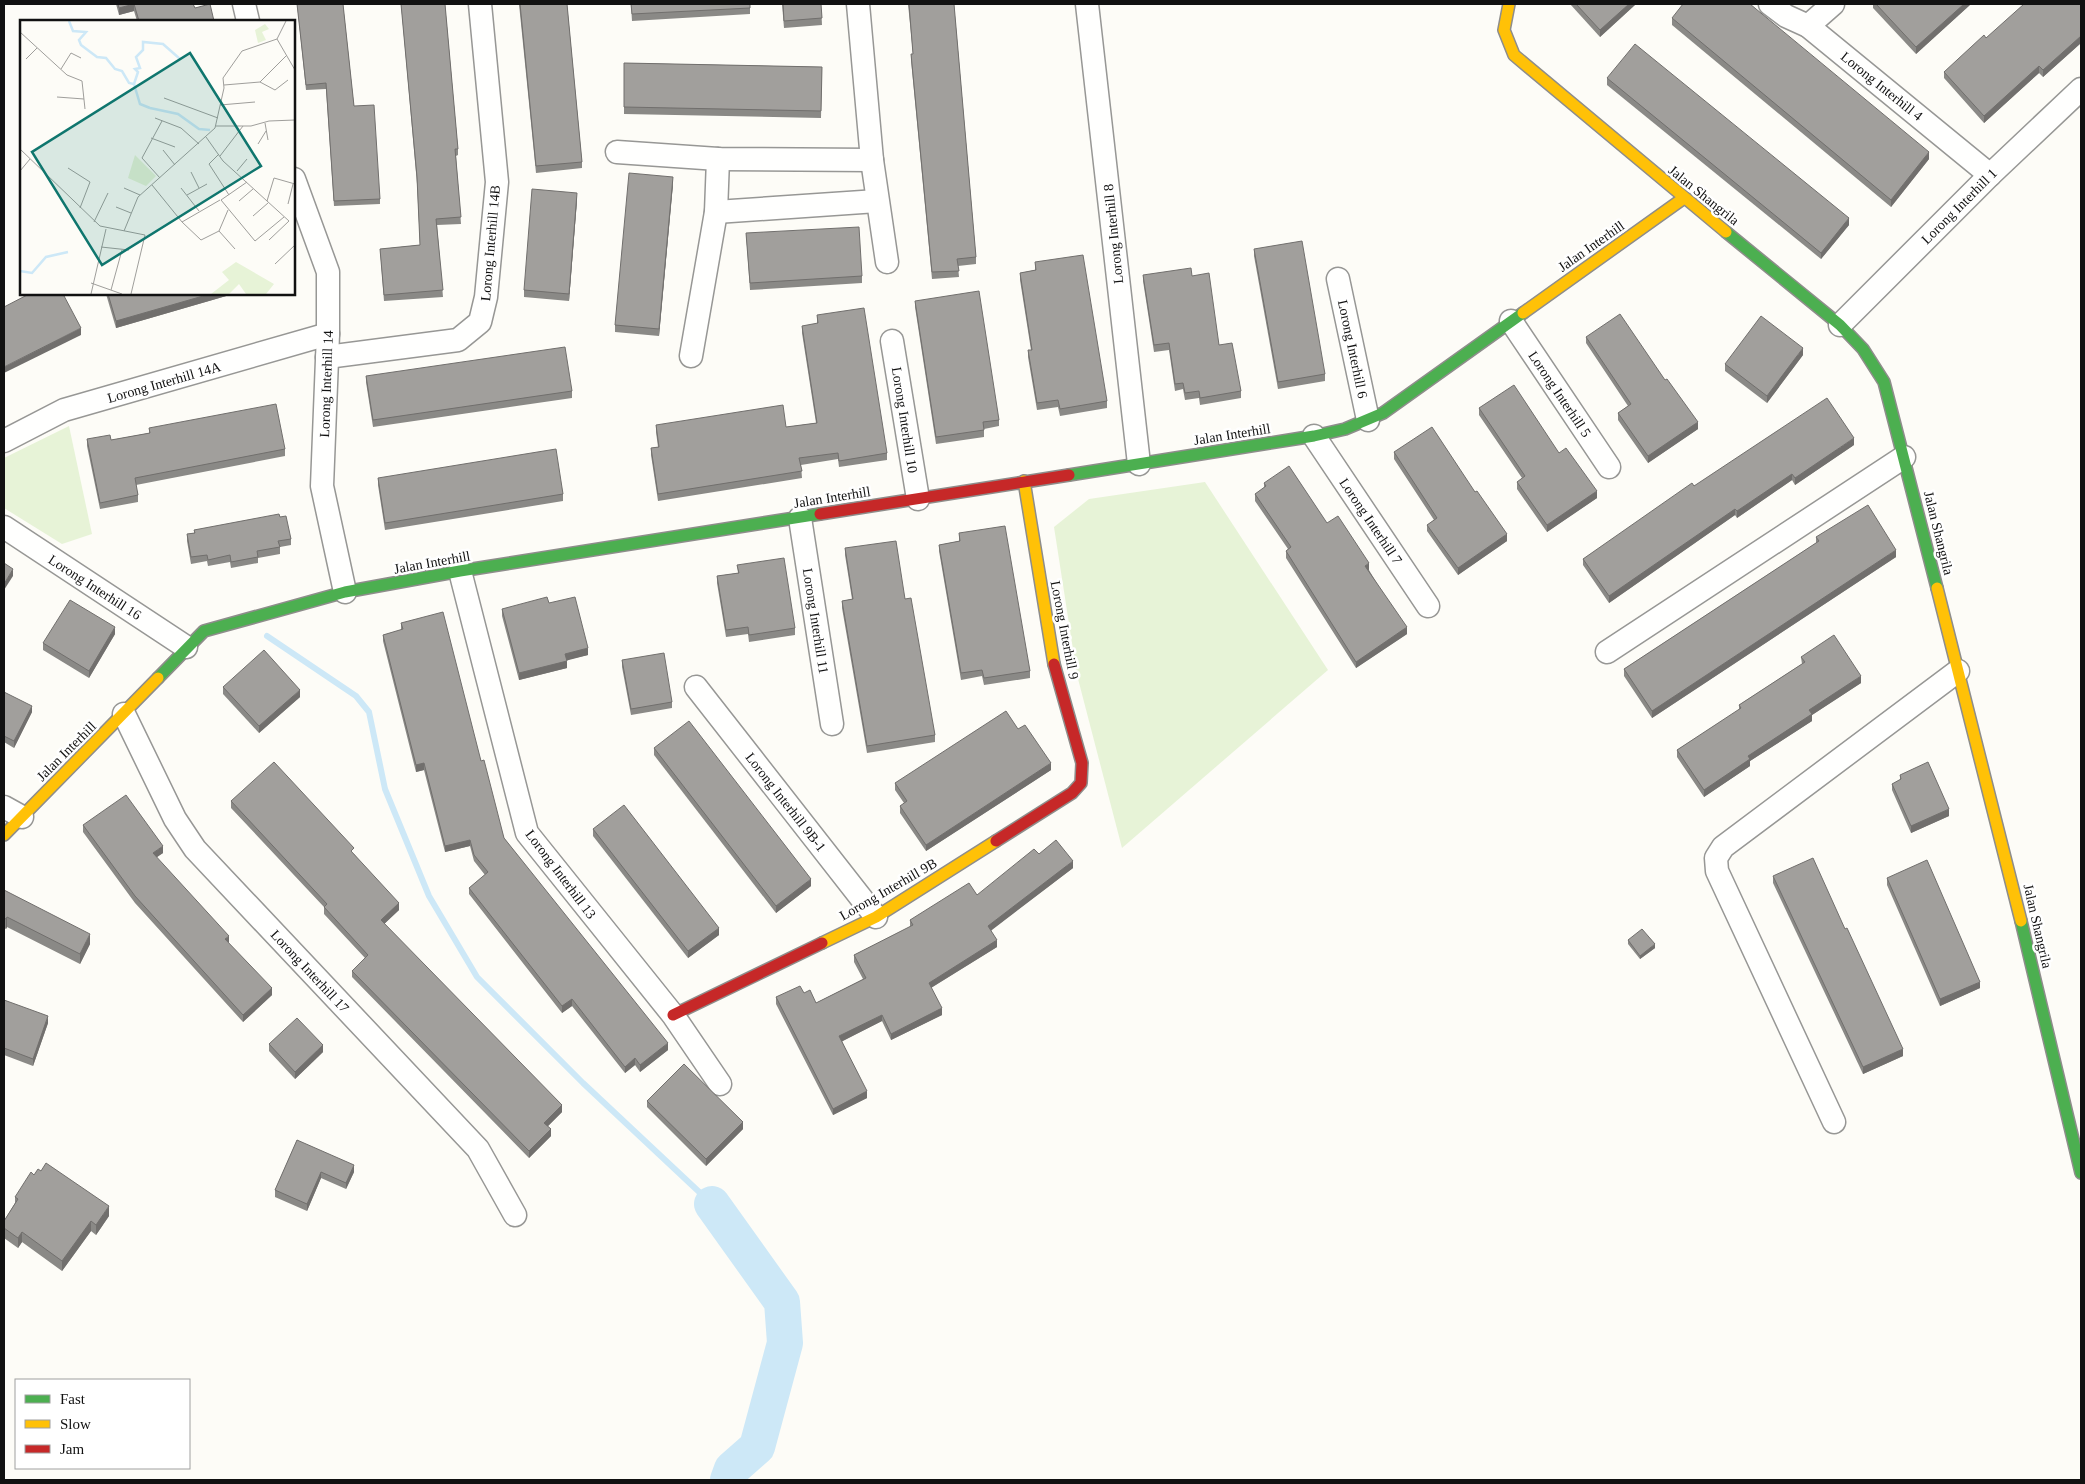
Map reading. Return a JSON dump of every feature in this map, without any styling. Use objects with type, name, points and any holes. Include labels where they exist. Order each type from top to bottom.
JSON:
[{"type":"street","points":[[244,4],[248,20]]},
{"type":"street","name":"Lorong Interhill 14B","points":[[327,357],[458,340],[480,322],[486,297],[496,182],[480,4]]},
{"type":"street","points":[[858,4],[872,160],[887,262]]},
{"type":"street","name":"Lorong Interhill 8","points":[[1087,4],[1138,464]]},
{"type":"street","name":"Jalan Shangrila","points":[[1509,4],[1503,19],[1504,36],[1514,55],[1684,198],[1840,325],[1863,349],[1884,382],[1998,825],[2081,1173]]},
{"type":"street","name":"Lorong Interhill 4","points":[[1770,4],[1786,16],[1808,26],[1990,175]]},
{"type":"street","points":[[1808,26],[1833,4]]},
{"type":"street","name":"Lorong Interhill 1","points":[[1840,325],[1990,175],[2081,89]]},
{"type":"street","points":[[617,152],[718,159],[872,160]]},
{"type":"street","points":[[692,356],[716,212],[718,159]]},
{"type":"street","name":"Lorong Interhill 14","points":[[295,182],[328,272],[328,334],[322,486],[346,592]]},
{"type":"street","name":"Jalan Interhill","points":[[4,835],[13,812],[124,714],[186,647],[204,631],[346,592],[460,571],[1314,436],[1345,429],[1383,413],[1684,198]]},
{"type":"street","points":[[716,212],[877,201]]},
{"type":"street","name":"Lorong Interhill 6","points":[[1338,279],[1368,420]]},
{"type":"street","name":"Lorong Interhill 5","points":[[1511,321],[1609,467]]},
{"type":"street","name":"Lorong Interhill 14A","points":[[4,441],[64,410],[328,334]]},
{"type":"street","name":"Lorong Interhill 10","points":[[892,340],[918,499]]},
{"type":"street","name":"Lorong Interhill 7","points":[[1314,436],[1428,606]]},
{"type":"street","points":[[1607,652],[1904,457]]},
{"type":"street","name":"Lorong Interhill 9","points":[[1024,482],[1053,662],[1082,764],[1081,782]]},
{"type":"street","name":"Lorong Interhill 11","points":[[800,518],[832,724]]},
{"type":"street","name":"Lorong Interhill 16","points":[[4,528],[186,647]]},
{"type":"street","name":"Lorong Interhill 13","points":[[460,571],[527,833],[672,1015],[720,1084]]},
{"type":"street","points":[[1834,1122],[1717,871],[1716,858],[1723,847],[1958,671]]},
{"type":"street","name":"Lorong Interhill 9B-1","points":[[696,687],[876,916]]},
{"type":"street","name":"Lorong Interhill 17","points":[[124,714],[175,819],[195,849],[478,1149],[515,1215]]},
{"type":"street","name":"Lorong Interhill 9B","points":[[672,1015],[876,916],[1072,793],[1081,782]]},
{"type":"green space","points":[[69,426],[92,534],[62,544],[4,508],[4,458]]},
{"type":"green space","points":[[1205,482],[1328,670],[1122,848],[1077,675],[1054,527],[1089,499]]},
{"type":"building","points":[[118,4],[134,4],[119,8]]},
{"type":"building","points":[[134,4],[193,4],[195,8],[210,4],[214,20],[139,20]]},
{"type":"building","points":[[297,4],[343,4],[354,106],[374,105],[380,199],[334,201],[326,83],[306,85]]},
{"type":"building","points":[[401,4],[445,4],[458,149],[455,149],[461,217],[436,219],[443,290],[384,295],[380,249],[420,245],[417,177]]},
{"type":"building","points":[[520,4],[567,4],[582,162],[536,166]]},
{"type":"building","points":[[631,4],[750,4],[750,8],[632,14]]},
{"type":"building","points":[[783,4],[821,4],[822,18],[784,21]]},
{"type":"building","points":[[909,4],[954,4],[976,257],[957,259],[959,271],[932,272],[911,54],[913,54]]},
{"type":"building","points":[[1576,4],[1629,4],[1600,30]]},
{"type":"building","points":[[1683,4],[1750,4],[1929,152],[1891,200],[1672,18]]},
{"type":"building","points":[[1876,4],[1964,4],[1916,47]]},
{"type":"building","points":[[2024,4],[2081,4],[2081,36],[2043,70],[2039,66],[1984,116],[1944,72],[1984,35],[1986,38]]},
{"type":"building","points":[[1635,44],[1849,218],[1821,253],[1607,78]]},
{"type":"building","points":[[624,63],[822,67],[821,111],[624,107]]},
{"type":"building","points":[[629,173],[673,177],[659,329],[615,325]]},
{"type":"building","points":[[532,189],[577,193],[569,294],[524,290]]},
{"type":"building","points":[[859,227],[862,276],[750,283],[746,233]]},
{"type":"building","points":[[1302,241],[1325,374],[1278,382],[1254,249]]},
{"type":"building","points":[[1083,255],[1107,401],[1060,409],[1058,400],[1037,403],[1028,350],[1032,350],[1020,273],[1036,270],[1035,262]]},
{"type":"building","points":[[1191,268],[1192,276],[1209,273],[1219,345],[1232,343],[1241,391],[1200,398],[1199,391],[1185,393],[1183,383],[1175,384],[1169,343],[1154,345],[1143,275]]},
{"type":"building","points":[[979,291],[999,420],[983,422],[984,430],[936,437],[915,301]]},
{"type":"building","points":[[27,295],[64,295],[81,328],[4,367],[4,307]]},
{"type":"building","points":[[108,295],[207,295],[116,321]]},
{"type":"building","points":[[864,308],[887,453],[839,461],[838,453],[799,458],[802,471],[658,494],[651,448],[659,447],[656,425],[783,405],[786,427],[817,423],[802,326],[818,323],[817,315]]},
{"type":"building","points":[[1620,314],[1665,380],[1667,379],[1698,422],[1648,456],[1618,413],[1631,404],[1586,337]]},
{"type":"building","points":[[1761,316],[1803,348],[1767,396],[1725,364]]},
{"type":"building","points":[[565,347],[572,391],[373,420],[366,376]]},
{"type":"building","points":[[1514,385],[1559,453],[1566,448],[1597,491],[1547,525],[1517,482],[1525,476],[1479,408]]},
{"type":"building","points":[[1827,398],[1854,438],[1795,478],[1792,474],[1737,511],[1735,509],[1609,596],[1583,559],[1692,483],[1694,486]]},
{"type":"building","points":[[276,404],[285,449],[135,478],[138,495],[100,503],[87,439],[110,435],[111,440],[150,433],[149,428]]},
{"type":"building","points":[[1432,427],[1475,492],[1477,491],[1507,534],[1458,568],[1427,525],[1437,518],[1394,452]]},
{"type":"building","points":[[556,449],[563,494],[385,523],[378,478]]},
{"type":"building","points":[[1289,466],[1327,523],[1338,516],[1369,563],[1365,566],[1407,627],[1356,662],[1286,551],[1291,547],[1255,494],[1266,486],[1264,483]]},
{"type":"building","points":[[1868,505],[1896,550],[1652,711],[1624,669],[1819,541],[1816,537]]},
{"type":"building","points":[[279,514],[280,517],[286,516],[291,539],[278,541],[280,547],[257,551],[258,557],[231,562],[230,555],[208,560],[207,555],[191,557],[187,534],[195,533],[194,530]]},
{"type":"building","points":[[1005,526],[1030,671],[984,678],[982,670],[961,673],[939,545],[960,541],[959,533]]},
{"type":"building","points":[[896,541],[905,599],[911,598],[935,735],[867,746],[842,601],[853,599],[845,548]]},
{"type":"building","points":[[784,558],[795,628],[749,635],[748,627],[726,630],[717,576],[739,573],[737,565]]},
{"type":"building","points":[[4,563],[13,569],[4,584]]},
{"type":"building","points":[[547,597],[549,603],[575,597],[588,648],[565,654],[567,661],[519,673],[502,609]]},
{"type":"building","points":[[70,600],[115,627],[89,671],[43,643]]},
{"type":"building","points":[[443,612],[481,761],[484,760],[504,838],[668,1043],[640,1065],[635,1058],[625,1067],[572,999],[562,1006],[469,888],[488,872],[474,855],[470,840],[445,846],[424,763],[416,765],[383,635],[403,629],[401,623]]},
{"type":"building","points":[[1834,635],[1861,676],[1809,710],[1812,714],[1748,756],[1750,759],[1704,790],[1677,750],[1741,708],[1739,705],[1805,662],[1801,657]]},
{"type":"building","points":[[264,650],[300,690],[259,726],[223,687]]},
{"type":"building","points":[[664,653],[672,702],[631,709],[622,660]]},
{"type":"building","points":[[4,692],[32,706],[14,741],[4,736]]},
{"type":"building","points":[[1006,711],[1018,729],[1025,725],[1051,763],[926,845],[900,806],[907,801],[895,783]]},
{"type":"building","points":[[689,721],[811,879],[776,906],[654,748]]},
{"type":"building","points":[[274,762],[354,848],[351,851],[399,903],[381,920],[562,1105],[544,1123],[551,1129],[529,1151],[352,971],[368,955],[324,907],[327,904],[231,801]]},
{"type":"building","points":[[1928,762],[1949,809],[1911,826],[1892,784],[1901,779],[1900,775]]},
{"type":"building","points":[[126,795],[163,846],[153,853],[229,936],[225,939],[272,988],[243,1015],[135,896],[83,825]]},
{"type":"building","points":[[624,805],[719,928],[688,951],[593,829]]},
{"type":"building","points":[[1056,840],[1073,861],[988,926],[997,940],[929,983],[942,1008],[891,1034],[882,1015],[839,1036],[867,1091],[833,1109],[776,997],[800,986],[804,993],[810,990],[816,1003],[866,978],[854,955],[913,925],[910,920],[969,883],[977,895],[1034,849],[1039,854]]},
{"type":"building","points":[[1813,858],[1903,1049],[1863,1067],[1773,876]]},
{"type":"building","points":[[1927,860],[1980,982],[1940,999],[1887,878]]},
{"type":"building","points":[[4,890],[90,934],[80,954],[7,917],[6,919],[4,918]]},
{"type":"building","points":[[1642,929],[1655,944],[1640,956],[1628,940]]},
{"type":"building","points":[[4,1000],[48,1016],[33,1059],[4,1048]]},
{"type":"building","points":[[297,1018],[323,1045],[295,1072],[269,1044]]},
{"type":"building","points":[[684,1064],[743,1122],[706,1159],[647,1101]]},
{"type":"building","points":[[297,1140],[354,1165],[346,1183],[321,1172],[307,1204],[275,1190]]},
{"type":"building","points":[[46,1163],[109,1206],[96,1225],[91,1221],[62,1261],[22,1232],[18,1238],[4,1228],[4,1221],[18,1199],[15,1197],[31,1172],[34,1175],[38,1169],[41,1171]]},
{"type":"waterway","points":[[267,636],[356,696],[369,712],[385,789],[429,896],[477,977],[583,1083],[712,1204]]},
{"type":"waterway","points":[[712,1204],[782,1302],[785,1343],[757,1447],[732,1469],[728,1480]]},
{"type":"traffic: fast","points":[[1726,232],[1840,325],[1863,349],[1884,382],[1937,588]]},
{"type":"traffic: fast","points":[[1069,475],[1314,436],[1345,429],[1383,413],[1523,313]]},
{"type":"traffic: fast","points":[[158,678],[204,631],[345,592],[460,571],[820,514]]},
{"type":"traffic: fast","points":[[2021,921],[2081,1173]]},
{"type":"traffic: slow","points":[[1509,4],[1504,30],[1514,55],[1726,232]]},
{"type":"traffic: slow","points":[[1523,313],[1684,198]]},
{"type":"traffic: slow","points":[[1024,481],[1054,664]]},
{"type":"traffic: slow","points":[[1937,588],[2021,921]]},
{"type":"traffic: slow","points":[[4,835],[158,678]]},
{"type":"traffic: slow","points":[[822,943],[876,917],[996,841]]},
{"type":"traffic: jam","points":[[820,514],[1069,475]]},
{"type":"traffic: jam","points":[[996,841],[1072,793],[1081,783],[1082,763],[1054,664]]},
{"type":"traffic: jam","points":[[673,1015],[822,943]]}]
